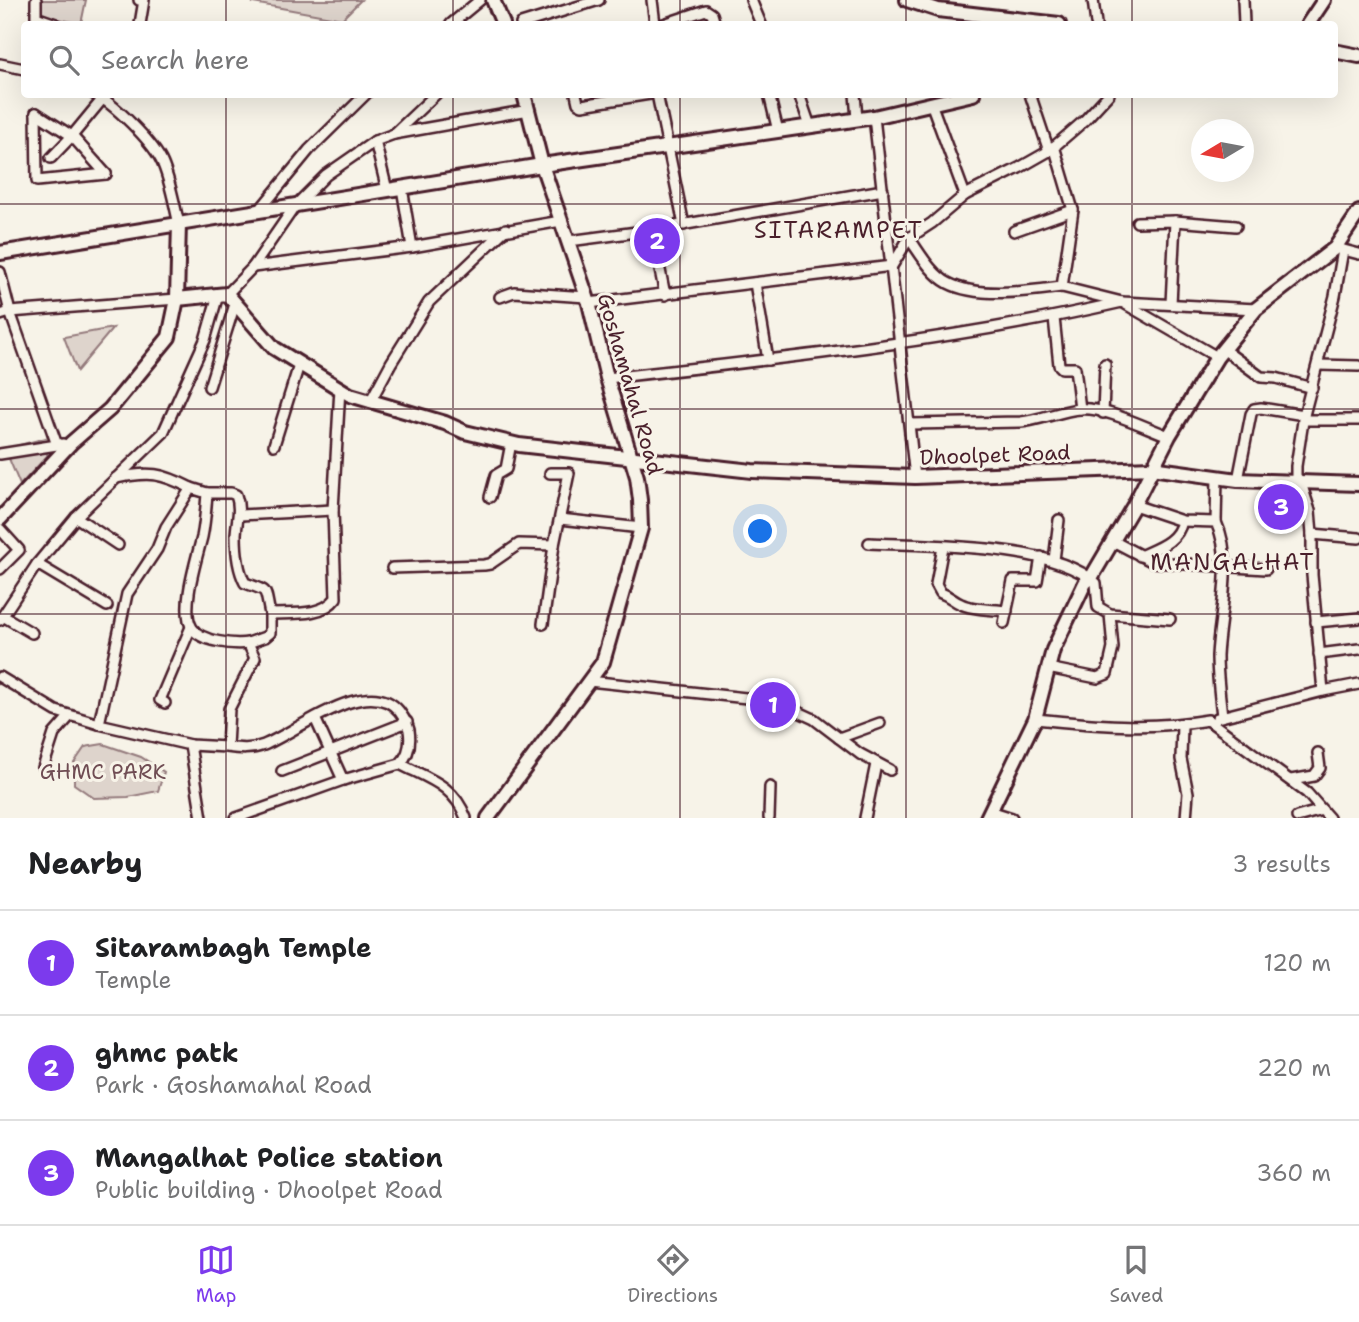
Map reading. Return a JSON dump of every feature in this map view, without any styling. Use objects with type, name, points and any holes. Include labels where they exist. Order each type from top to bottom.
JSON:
[{"type":"street","points":[[36,0],[36,17],[47,21]]},
{"type":"street","points":[[139,0],[144,0],[140,21]]},
{"type":"street","points":[[455,21],[480,0]]},
{"type":"street","points":[[493,0],[502,21]]},
{"type":"street","points":[[531,21],[599,0]]},
{"type":"street","points":[[652,0],[656,21]]},
{"type":"street","points":[[751,0],[760,21]]},
{"type":"street","points":[[907,0],[938,10],[999,21]]},
{"type":"street","points":[[1093,0],[1096,21]]},
{"type":"street","points":[[1244,0],[1244,21]]},
{"type":"street","points":[[1310,21],[1324,0]]},
{"type":"street","points":[[672,21],[706,9],[712,14],[714,21]]},
{"type":"street","points":[[1338,52],[1359,56]]},
{"type":"street","points":[[0,64],[21,68]]},
{"type":"street","points":[[51,158],[72,136],[100,98]]},
{"type":"street","points":[[0,519],[71,443],[110,409],[169,337],[177,299],[179,224],[161,160],[134,126],[103,98]]},
{"type":"street","points":[[258,212],[309,150],[362,98]]},
{"type":"street","points":[[394,134],[432,98]]},
{"type":"street","name":"Goshamahal Road","points":[[488,818],[603,662],[640,528],[640,500],[632,456],[569,241],[542,165],[525,98]]},
{"type":"street","points":[[577,98],[582,105],[625,98]]},
{"type":"street","points":[[658,98],[684,225]]},
{"type":"street","points":[[770,98],[778,131]]},
{"type":"street","points":[[800,98],[810,126]]},
{"type":"street","points":[[855,98],[857,119]]},
{"type":"street","points":[[0,253],[542,165],[874,117],[955,98]]},
{"type":"street","points":[[1032,98],[1073,210],[1062,287]]},
{"type":"street","points":[[892,266],[909,238],[932,223],[965,195],[1019,168],[1051,148],[1085,120],[1105,98]]},
{"type":"street","points":[[932,103],[965,195]]},
{"type":"street","points":[[32,633],[2,618],[37,564],[76,517],[163,433],[227,298],[253,268],[295,206],[326,175],[375,141],[394,134],[528,110]]},
{"type":"street","points":[[36,113],[72,136],[106,174],[37,181],[36,113]]},
{"type":"street","points":[[874,117],[915,477]]},
{"type":"street","points":[[375,141],[387,190]]},
{"type":"street","points":[[402,188],[412,247]]},
{"type":"street","points":[[569,241],[684,225],[883,190]]},
{"type":"street","points":[[1014,231],[1073,210]]},
{"type":"street","points":[[1323,691],[1312,575],[1310,511],[1296,476],[1296,466],[1304,417],[1335,296],[1339,249],[1359,212]]},
{"type":"street","points":[[253,268],[412,247],[561,221]]},
{"type":"street","points":[[1171,304],[1175,221]]},
{"type":"street","points":[[1137,222],[1175,221],[1236,226]]},
{"type":"street","points":[[370,402],[391,362],[429,302],[506,229]]},
{"type":"street","points":[[652,230],[665,295]]},
{"type":"street","points":[[909,238],[932,270],[947,283],[966,290],[1025,292],[1062,287],[1122,302],[1256,309]]},
{"type":"street","points":[[1012,818],[988,815],[1035,719],[1054,650],[1085,583],[1091,578],[1113,541],[1169,436],[1220,353],[1256,309],[1339,249],[1359,254]]},
{"type":"street","points":[[500,297],[514,292],[587,300],[665,295],[892,266]]},
{"type":"street","points":[[0,272],[5,314],[57,445]]},
{"type":"street","points":[[755,283],[768,360]]},
{"type":"street","points":[[5,314],[177,299],[227,298]]},
{"type":"street","points":[[209,387],[227,298]]},
{"type":"street","name":"Dhoolpet Road","points":[[227,298],[274,348],[340,388],[370,402],[445,423],[465,432],[511,443],[752,471],[915,477],[1151,468],[1238,480],[1359,484]]},
{"type":"street","points":[[607,378],[901,343],[1054,318],[1122,302],[1261,377],[1276,378],[1312,388]]},
{"type":"street","points":[[1054,318],[1059,365],[1062,368],[1073,367],[1077,371],[1080,409]]},
{"type":"street","points":[[1104,413],[1105,364]]},
{"type":"street","points":[[274,445],[299,365]]},
{"type":"street","points":[[1318,365],[1359,366]]},
{"type":"street","points":[[270,614],[321,611],[330,606],[336,598],[333,510],[340,388]]},
{"type":"street","points":[[910,424],[1021,422],[1080,409],[1104,413],[1169,436]]},
{"type":"street","points":[[1238,480],[1254,409],[1304,417],[1359,420]]},
{"type":"street","points":[[0,454],[71,443]]},
{"type":"street","points":[[490,497],[496,475],[506,470],[511,443]]},
{"type":"street","points":[[116,478],[137,473],[164,475],[207,494],[236,495],[240,515],[237,540],[241,576],[245,583],[260,586],[265,590],[270,614],[270,633],[248,643],[234,645],[218,642],[196,633],[191,627],[188,615],[191,585],[195,558],[202,537],[207,494]]},
{"type":"street","points":[[543,624],[554,545],[569,473],[550,473]]},
{"type":"street","points":[[1217,477],[1216,522],[1220,531],[1225,567],[1217,660],[1222,716]]},
{"type":"street","points":[[99,724],[127,594],[157,549],[166,527],[191,488]]},
{"type":"street","points":[[1134,505],[1182,521],[1216,522]]},
{"type":"street","points":[[240,515],[333,510]]},
{"type":"street","points":[[76,517],[118,545]]},
{"type":"street","points":[[560,519],[640,528]]},
{"type":"street","points":[[1054,560],[1059,520]]},
{"type":"street","points":[[1140,556],[1167,543],[1182,521]]},
{"type":"street","points":[[0,529],[19,550],[0,569]]},
{"type":"street","points":[[1312,534],[1359,538]]},
{"type":"street","points":[[1113,541],[1153,562],[1266,569]]},
{"type":"street","points":[[869,543],[1023,553],[1054,560],[1091,578],[1096,583],[1098,607],[1110,614],[1170,619]]},
{"type":"street","points":[[393,568],[484,565],[490,564],[519,544],[554,545]]},
{"type":"street","points":[[943,547],[936,584],[941,593],[964,606],[1007,611]]},
{"type":"street","points":[[1004,623],[1013,581],[1037,581],[1041,557]]},
{"type":"street","points":[[37,564],[107,606]]},
{"type":"street","points":[[1048,668],[1097,678],[1107,674],[1112,648],[1110,614]]},
{"type":"street","points":[[1316,622],[1359,618]]},
{"type":"street","points":[[165,702],[160,700],[191,627]]},
{"type":"street","points":[[227,747],[229,709],[255,658],[248,643]]},
{"type":"street","points":[[1319,654],[1359,649]]},
{"type":"street","points":[[0,677],[69,717],[190,744],[247,749],[263,746],[315,718],[362,698],[385,700],[397,708],[407,722],[411,741],[405,759],[400,764],[343,780],[236,818]]},
{"type":"street","points":[[589,681],[775,701],[814,719],[876,764],[890,770]]},
{"type":"street","points":[[1035,719],[1110,727],[1182,724],[1359,684]]},
{"type":"street","points":[[43,768],[54,734],[69,717]]},
{"type":"street","points":[[315,718],[343,780]]},
{"type":"street","points":[[1208,720],[1291,780],[1329,818]]},
{"type":"street","points":[[282,771],[407,722]]},
{"type":"street","points":[[839,738],[880,723]]},
{"type":"street","points":[[1182,724],[1181,759],[1188,793],[1186,818]]},
{"type":"street","points":[[190,744],[202,818]]},
{"type":"street","points":[[1291,780],[1314,776],[1320,768],[1318,753]]},
{"type":"street","points":[[400,764],[422,778],[447,788],[461,804],[466,818]]},
{"type":"street","points":[[865,818],[876,764]]},
{"type":"street","points":[[769,818],[770,787]]},
{"type":"street","points":[[1297,817],[1322,810]]},
{"type":"green space","points":[[40,0],[86,0],[82,21],[41,15]]},
{"type":"green space","points":[[254,0],[361,0],[342,19],[253,3]]},
{"type":"green space","points":[[113,328],[77,371],[64,337]]},
{"type":"green space","points":[[49,437],[47,456],[20,485],[5,449]]},
{"type":"green space","name":"GHMC PARK","points":[[103,744],[141,757],[164,772],[158,791],[128,797],[94,798],[74,784],[74,763],[85,747]]},
{"type":"place","name":"ghmc patk","points":[[657,241]]},
{"type":"place","name":"Mangalhat Police station","points":[[1281,507]]},
{"type":"place","name":"Sitarambagh Temple","points":[[773,705]]},
{"type":"district","name":"SITARAMPET","points":[[839,230]]},
{"type":"district","name":"MANGALHAT","points":[[1233,562]]}]
